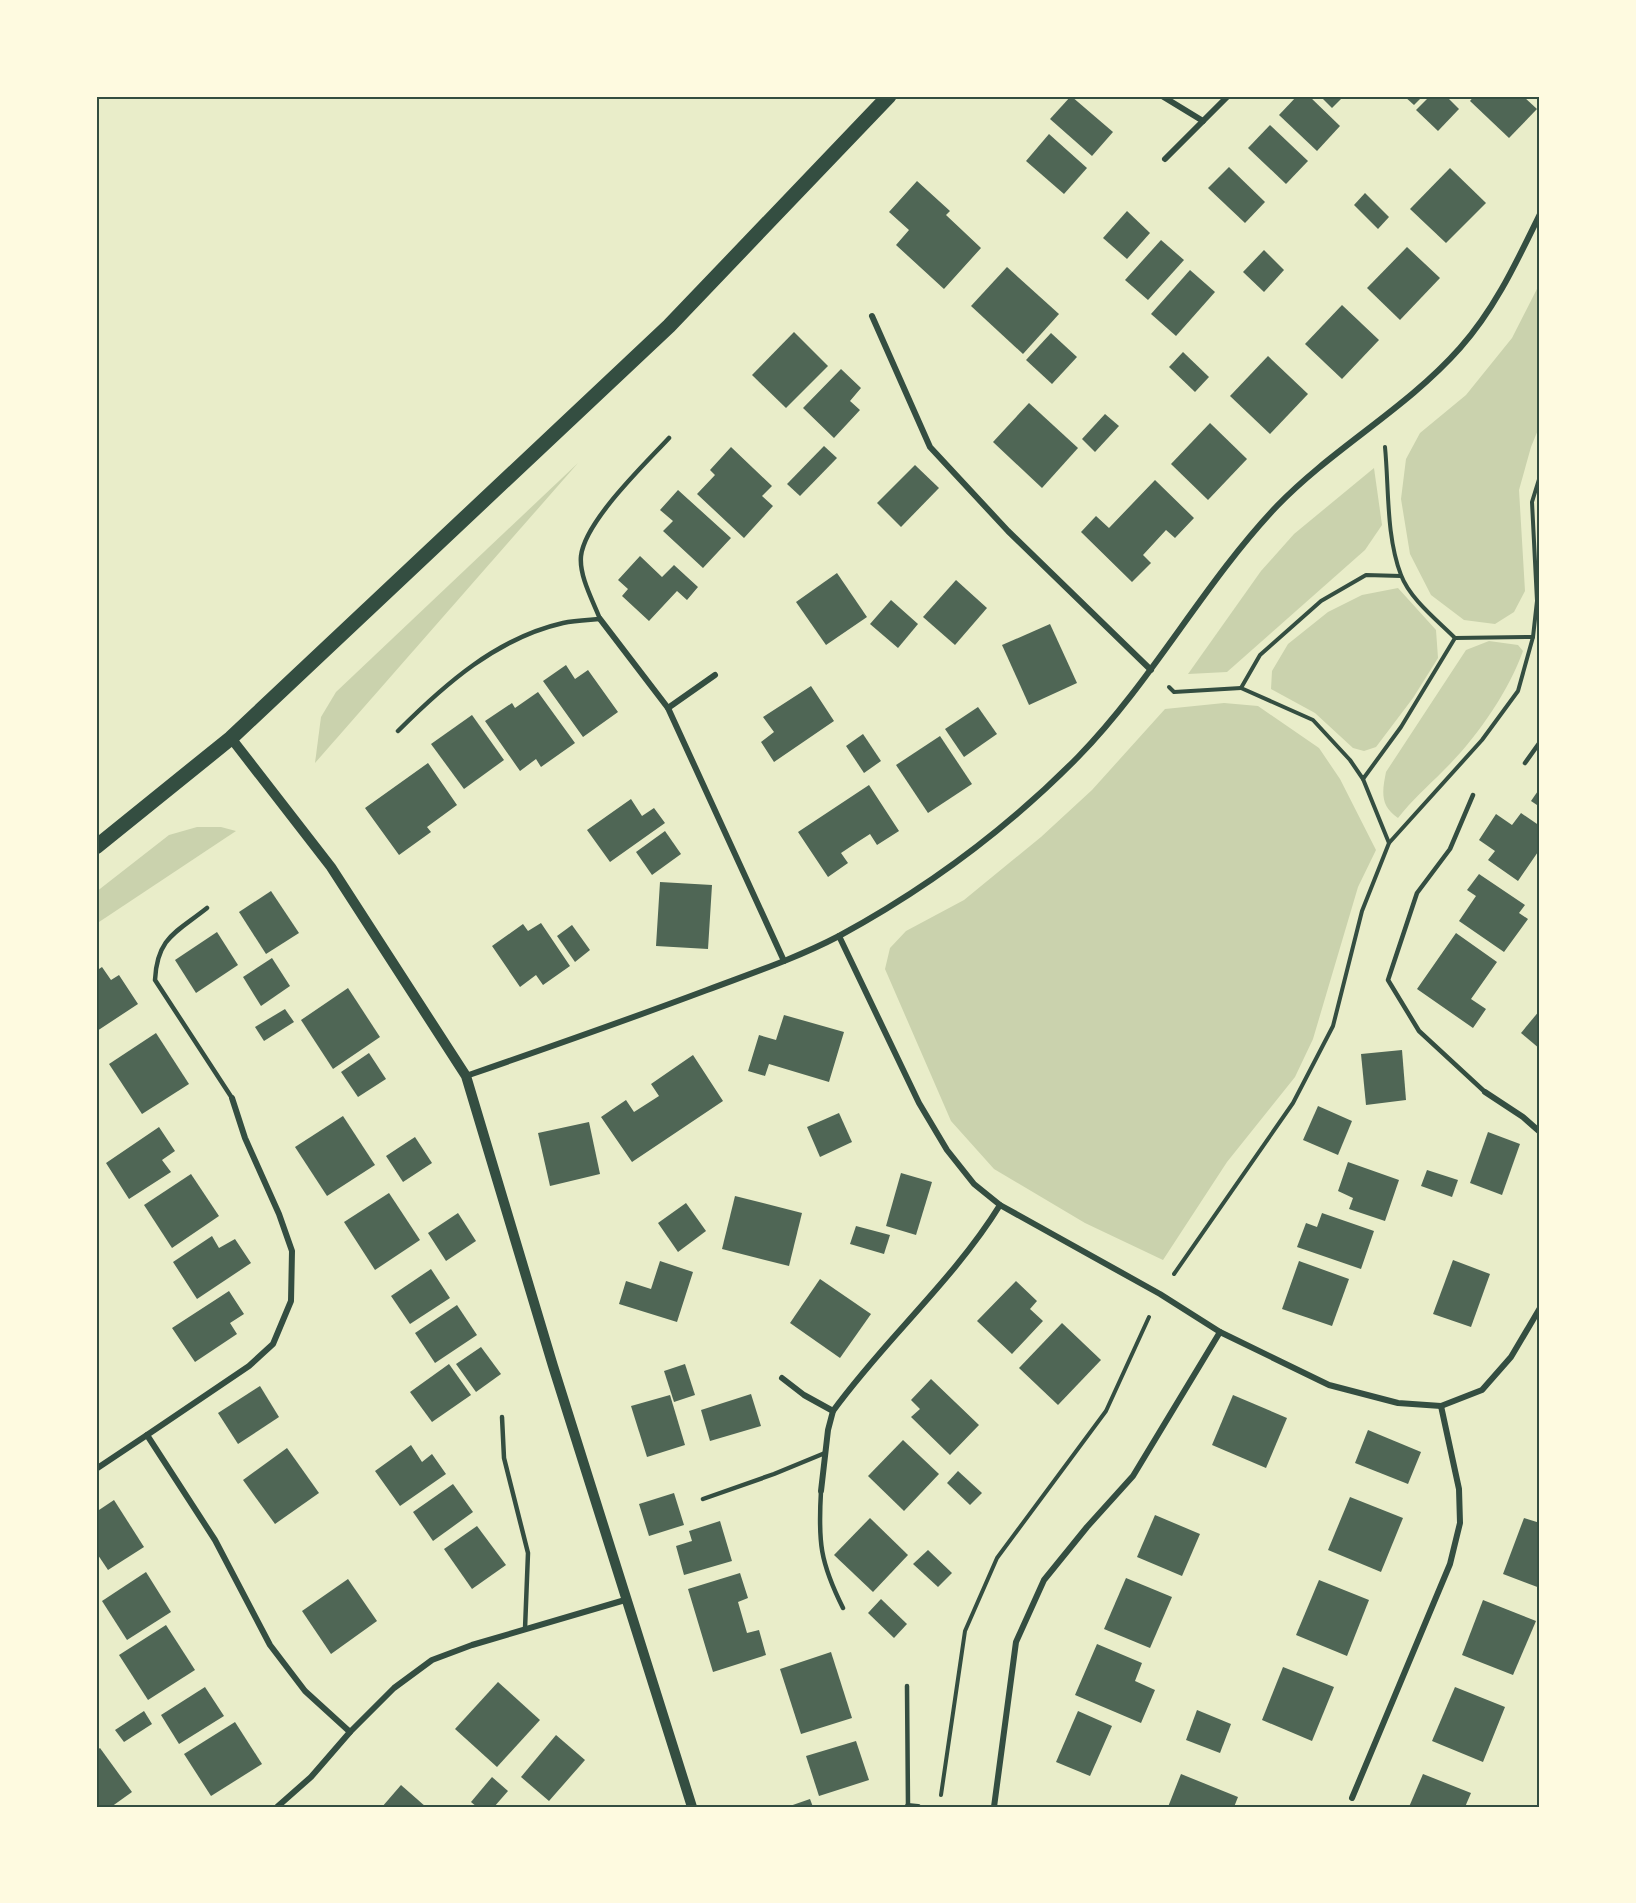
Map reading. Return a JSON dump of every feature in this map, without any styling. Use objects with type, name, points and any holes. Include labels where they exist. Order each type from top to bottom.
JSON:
[{"type":"main road","points":[[96,847],[231,738],[669,326],[889,96]]},
{"type":"street","points":[[1162,96],[1203,121]]},
{"type":"street","points":[[1165,159],[1228,96]]},
{"type":"street","points":[[466,1076],[627,1020],[784,961],[839,936],[928,881],[1013,816],[1079,756],[1151,670],[1250,535],[1299,483],[1383,419],[1460,348],[1504,287],[1540,214]]},
{"type":"street","points":[[872,316],[930,447],[1008,531],[1151,670]]},
{"type":"street","points":[[600,619],[668,708],[784,961]]},
{"type":"street","points":[[668,708],[715,675]]},
{"type":"street","points":[[231,738],[332,867],[466,1076],[626,1600],[692,1807]]},
{"type":"street","points":[[839,936],[919,1103],[947,1150],[974,1184],[1000,1205],[1160,1294],[1220,1332],[1329,1384],[1398,1403],[1441,1406],[1482,1390],[1511,1357],[1540,1308]]},
{"type":"street","points":[[1485,1092],[1523,1117],[1540,1132]]},
{"type":"street","points":[[96,1469],[249,1366],[273,1344],[291,1301],[292,1251],[279,1214],[245,1138],[232,1098]]},
{"type":"street","points":[[821,1491],[833,1411],[946,1281],[980,1238],[1000,1205]]},
{"type":"street","points":[[993,1807],[1016,1642],[1044,1580],[1133,1476],[1220,1332]]},
{"type":"street","points":[[782,1378],[804,1395],[833,1411]]},
{"type":"street","points":[[1352,1798],[1450,1564],[1460,1523],[1459,1489],[1441,1406]]},
{"type":"street","points":[[147,1435],[215,1540],[270,1645],[305,1691],[350,1732]]},
{"type":"street","points":[[277,1807],[311,1777],[350,1732],[394,1688],[432,1660],[525,1629],[626,1600]]},
{"type":"street","points":[[908,1806],[918,1807]]},
{"type":"lane","points":[[399,731],[439,690],[479,660],[519,638],[563,622],[600,619],[584,576],[581,557],[588,535],[624,486],[669,438]]},
{"type":"lane","points":[[1526,763],[1540,742]]},
{"type":"lane","points":[[1473,795],[1450,849],[1417,893],[1388,980],[1419,1030],[1485,1092]]},
{"type":"lane","points":[[207,908],[165,942],[156,957],[155,980],[232,1098]]},
{"type":"lane","points":[[502,1417],[504,1458],[528,1554],[525,1629]]},
{"type":"lane","points":[[703,1499],[825,1453]]},
{"type":"lane","points":[[821,1491],[819,1537],[825,1573],[843,1608]]},
{"type":"lane","points":[[907,1686],[908,1806]]},
{"type":"path","points":[[1383,419],[1393,540],[1401,576],[1423,606],[1455,638],[1533,637]]},
{"type":"path","points":[[941,1796],[965,1631],[997,1558],[1106,1411],[1160,1294],[1293,1103],[1333,1026],[1362,911],[1389,843],[1482,740],[1518,691],[1533,637],[1537,602],[1532,502],[1540,476]]},
{"type":"path","points":[[1241,688],[1260,655],[1321,601],[1366,575],[1401,576]]},
{"type":"path","points":[[1363,779],[1401,727],[1455,638]]},
{"type":"path","points":[[1151,670],[1174,692],[1241,688],[1313,720],[1350,760],[1363,779],[1389,843]]},
{"type":"green space","points":[[1540,283],[1540,425],[1531,447],[1519,490],[1525,591],[1514,612],[1495,624],[1464,620],[1431,595],[1410,554],[1401,499],[1406,459],[1420,433],[1466,395],[1512,338]]},
{"type":"green space","points":[[578,463],[315,763],[321,717],[336,692]]},
{"type":"green space","points":[[1374,468],[1382,525],[1365,550],[1227,672],[1188,674],[1261,571],[1294,534]]},
{"type":"green space","points":[[1398,588],[1436,630],[1438,658],[1413,698],[1376,747],[1364,751],[1353,748],[1315,713],[1271,689],[1272,671],[1288,644],[1328,612],[1362,595]]},
{"type":"green space","points":[[1489,641],[1518,645],[1523,651],[1509,683],[1467,745],[1398,818],[1385,803],[1386,772],[1466,650]]},
{"type":"green space","points":[[1224,703],[1258,706],[1319,748],[1340,779],[1376,850],[1358,887],[1313,1039],[1295,1077],[1227,1162],[1163,1260],[1085,1223],[994,1169],[951,1121],[885,969],[890,948],[906,931],[964,900],[1041,837],[1092,790],[1165,709]]},
{"type":"green space","points":[[197,827],[221,827],[236,831],[96,924],[96,892],[169,835]]},
{"type":"building","points":[[1071,96],[1113,132],[1092,156],[1050,119]]},
{"type":"building","points":[[1297,96],[1309,96],[1340,126],[1317,151],[1279,115]]},
{"type":"building","points":[[1320,96],[1344,96],[1332,108]]},
{"type":"building","points":[[1404,96],[1423,96],[1414,105]]},
{"type":"building","points":[[1430,96],[1446,96],[1459,109],[1438,131],[1416,110]]},
{"type":"building","points":[[1474,96],[1523,96],[1537,109],[1509,138],[1470,101]]},
{"type":"building","points":[[1270,125],[1308,161],[1286,184],[1248,148]]},
{"type":"building","points":[[1049,134],[1087,168],[1064,194],[1026,161]]},
{"type":"building","points":[[1229,167],[1265,202],[1245,223],[1208,188]]},
{"type":"building","points":[[1450,168],[1486,203],[1446,243],[1410,209]]},
{"type":"building","points":[[917,181],[950,211],[946,215],[981,248],[944,289],[896,245],[909,230],[889,212]]},
{"type":"building","points":[[1365,193],[1389,217],[1378,229],[1354,205]]},
{"type":"building","points":[[1127,211],[1150,233],[1127,259],[1103,238]]},
{"type":"building","points":[[1161,240],[1184,260],[1148,300],[1125,280]]},
{"type":"building","points":[[1407,247],[1440,278],[1400,320],[1367,288]]},
{"type":"building","points":[[1264,250],[1284,270],[1264,292],[1243,272]]},
{"type":"building","points":[[1007,267],[1059,314],[1023,354],[971,306]]},
{"type":"building","points":[[1190,270],[1215,292],[1176,336],[1151,314]]},
{"type":"building","points":[[1342,305],[1379,340],[1342,379],[1305,344]]},
{"type":"building","points":[[794,332],[828,366],[786,408],[752,375]]},
{"type":"building","points":[[1051,333],[1077,357],[1052,384],[1026,360]]},
{"type":"building","points":[[1183,352],[1209,377],[1195,392],[1169,367]]},
{"type":"building","points":[[1268,356],[1308,394],[1270,434],[1230,396]]},
{"type":"building","points":[[841,369],[861,388],[850,401],[860,410],[834,438],[803,408]]},
{"type":"building","points":[[1029,403],[1078,448],[1042,488],[993,442]]},
{"type":"building","points":[[1105,414],[1119,426],[1095,452],[1082,439]]},
{"type":"building","points":[[1210,423],[1247,459],[1208,500],[1171,464]]},
{"type":"building","points":[[824,446],[837,458],[800,496],[787,484]]},
{"type":"building","points":[[731,447],[772,486],[762,496],[773,506],[744,538],[697,494],[715,475],[710,470]]},
{"type":"building","points":[[915,465],[939,488],[901,527],[877,503]]},
{"type":"building","points":[[1155,480],[1194,518],[1175,538],[1166,530],[1143,555],[1151,563],[1132,582],[1081,532],[1096,516],[1109,528]]},
{"type":"building","points":[[678,490],[731,538],[703,568],[663,531],[673,521],[660,510]]},
{"type":"building","points":[[640,556],[662,577],[674,565],[698,587],[687,600],[677,591],[649,621],[622,596],[628,589],[618,580]]},
{"type":"building","points":[[837,573],[867,617],[826,645],[796,602]]},
{"type":"building","points":[[956,580],[987,608],[955,645],[923,617]]},
{"type":"building","points":[[891,600],[918,624],[898,648],[870,624]]},
{"type":"building","points":[[1050,624],[1077,683],[1029,705],[1002,645]]},
{"type":"building","points":[[566,665],[575,679],[588,670],[618,712],[583,737],[543,681]]},
{"type":"building","points":[[811,686],[834,721],[774,762],[761,742],[774,732],[763,717]]},
{"type":"building","points":[[538,692],[575,743],[541,767],[536,759],[520,771],[485,721],[512,703],[515,708]]},
{"type":"building","points":[[978,707],[997,734],[964,757],[945,729]]},
{"type":"building","points":[[472,715],[504,760],[464,789],[431,744]]},
{"type":"building","points":[[863,734],[881,761],[864,773],[846,746]]},
{"type":"building","points":[[940,736],[972,784],[928,813],[896,765]]},
{"type":"building","points":[[428,763],[457,805],[427,827],[431,832],[399,855],[365,808]]},
{"type":"building","points":[[869,785],[899,831],[877,845],[870,834],[856,843],[841,853],[848,863],[828,877],[798,832]]},
{"type":"building","points":[[1540,788],[1540,807],[1531,801]]},
{"type":"building","points":[[631,799],[642,816],[654,808],[665,823],[610,862],[587,830]]},
{"type":"building","points":[[1521,813],[1540,826],[1540,849],[1518,881],[1488,860],[1495,851],[1479,840],[1496,814],[1512,825]]},
{"type":"building","points":[[665,831],[681,854],[652,875],[636,852]]},
{"type":"building","points":[[1479,874],[1525,905],[1519,913],[1528,919],[1504,952],[1459,921],[1476,896],[1467,890]]},
{"type":"building","points":[[660,882],[712,885],[708,949],[656,946]]},
{"type":"building","points":[[271,891],[299,933],[266,954],[239,912]]},
{"type":"building","points":[[541,923],[570,966],[543,985],[536,975],[520,987],[492,946],[523,924],[528,931]]},
{"type":"building","points":[[572,925],[590,950],[575,962],[557,936]]},
{"type":"building","points":[[217,932],[238,965],[196,993],[175,960]]},
{"type":"building","points":[[1456,933],[1497,962],[1471,999],[1486,1009],[1473,1028],[1417,989]]},
{"type":"building","points":[[272,958],[290,986],[261,1006],[243,977]]},
{"type":"building","points":[[102,967],[111,980],[119,975],[138,1004],[97,1031],[96,971]]},
{"type":"building","points":[[348,988],[380,1037],[333,1069],[301,1020]]},
{"type":"building","points":[[285,1009],[294,1022],[264,1041],[255,1027]]},
{"type":"building","points":[[1540,1010],[1540,1049],[1521,1033]]},
{"type":"building","points":[[784,1015],[844,1032],[829,1082],[769,1064],[765,1076],[748,1071],[759,1035],[776,1040]]},
{"type":"building","points":[[156,1033],[189,1084],[142,1114],[109,1064]]},
{"type":"building","points":[[1402,1050],[1406,1100],[1366,1105],[1361,1054]]},
{"type":"building","points":[[369,1053],[386,1079],[358,1097],[341,1072]]},
{"type":"building","points":[[693,1055],[723,1101],[632,1162],[601,1117],[626,1100],[634,1112],[659,1096],[651,1084]]},
{"type":"building","points":[[1318,1106],[1352,1121],[1338,1155],[1303,1140]]},
{"type":"building","points":[[839,1113],[852,1142],[820,1157],[807,1127]]},
{"type":"building","points":[[343,1116],[375,1165],[327,1196],[295,1147]]},
{"type":"building","points":[[589,1122],[600,1174],[550,1186],[538,1133]]},
{"type":"building","points":[[159,1127],[175,1151],[162,1160],[171,1172],[129,1199],[106,1163]]},
{"type":"building","points":[[1488,1132],[1520,1144],[1502,1195],[1470,1183]]},
{"type":"building","points":[[415,1137],[432,1163],[403,1182],[386,1156]]},
{"type":"building","points":[[1348,1162],[1399,1180],[1385,1221],[1349,1209],[1353,1198],[1338,1191]]},
{"type":"building","points":[[1427,1170],[1458,1180],[1452,1197],[1421,1186]]},
{"type":"building","points":[[901,1173],[932,1182],[916,1235],[886,1226]]},
{"type":"building","points":[[191,1174],[219,1216],[172,1248],[144,1205]]},
{"type":"building","points":[[389,1193],[420,1240],[375,1270],[344,1222]]},
{"type":"building","points":[[735,1196],[802,1213],[789,1266],[722,1249]]},
{"type":"building","points":[[686,1203],[706,1231],[678,1252],[658,1223]]},
{"type":"building","points":[[458,1213],[476,1241],[446,1261],[428,1233]]},
{"type":"building","points":[[1322,1213],[1374,1231],[1361,1269],[1297,1247],[1306,1223],[1317,1227]]},
{"type":"building","points":[[856,1226],[890,1235],[884,1254],[850,1244]]},
{"type":"building","points":[[212,1236],[219,1248],[235,1239],[251,1263],[197,1299],[173,1262]]},
{"type":"building","points":[[1453,1260],[1490,1274],[1471,1327],[1433,1314]]},
{"type":"building","points":[[660,1261],[693,1272],[677,1322],[619,1304],[626,1281],[651,1289]]},
{"type":"building","points":[[1299,1261],[1349,1279],[1332,1326],[1282,1309]]},
{"type":"building","points":[[431,1269],[450,1298],[410,1324],[391,1296]]},
{"type":"building","points":[[820,1279],[871,1314],[840,1358],[790,1323]]},
{"type":"building","points":[[1016,1281],[1037,1301],[1030,1309],[1043,1321],[1012,1354],[977,1321]]},
{"type":"building","points":[[229,1291],[244,1314],[230,1323],[237,1334],[195,1362],[172,1328]]},
{"type":"building","points":[[457,1305],[477,1335],[435,1363],[415,1333]]},
{"type":"building","points":[[1062,1323],[1101,1360],[1058,1405],[1019,1368]]},
{"type":"building","points":[[481,1347],[501,1374],[476,1392],[456,1364]]},
{"type":"building","points":[[449,1364],[471,1395],[432,1422],[410,1392]]},
{"type":"building","points":[[685,1364],[695,1395],[674,1402],[664,1371]]},
{"type":"building","points":[[931,1379],[979,1425],[950,1455],[911,1417],[920,1409],[911,1400]]},
{"type":"building","points":[[260,1386],[279,1417],[238,1444],[218,1413]]},
{"type":"building","points":[[751,1394],[761,1426],[710,1441],[701,1410]]},
{"type":"building","points":[[670,1395],[685,1445],[647,1457],[631,1406]]},
{"type":"building","points":[[1233,1395],[1287,1418],[1266,1468],[1212,1445]]},
{"type":"building","points":[[1368,1430],[1421,1452],[1408,1484],[1355,1463]]},
{"type":"building","points":[[903,1440],[939,1474],[904,1511],[868,1476]]},
{"type":"building","points":[[411,1445],[422,1462],[432,1454],[446,1474],[400,1506],[375,1471]]},
{"type":"building","points":[[287,1448],[319,1493],[275,1524],[243,1480]]},
{"type":"building","points":[[958,1471],[982,1493],[970,1505],[947,1483]]},
{"type":"building","points":[[453,1484],[473,1512],[433,1541],[413,1512]]},
{"type":"building","points":[[674,1493],[684,1525],[649,1536],[639,1504]]},
{"type":"building","points":[[1350,1497],[1403,1518],[1381,1572],[1328,1550]]},
{"type":"building","points":[[114,1500],[144,1547],[108,1570],[96,1552],[96,1512]]},
{"type":"building","points":[[1155,1515],[1200,1534],[1182,1576],[1137,1557]]},
{"type":"building","points":[[870,1518],[908,1555],[873,1592],[834,1555]]},
{"type":"building","points":[[1524,1518],[1540,1523],[1540,1588],[1503,1574]]},
{"type":"building","points":[[720,1521],[732,1561],[684,1575],[676,1546],[692,1541],[689,1531]]},
{"type":"building","points":[[477,1526],[506,1565],[472,1589],[444,1549]]},
{"type":"building","points":[[928,1550],[952,1573],[938,1587],[913,1564]]},
{"type":"building","points":[[146,1572],[171,1612],[127,1640],[102,1601]]},
{"type":"building","points":[[740,1573],[748,1598],[738,1602],[747,1633],[759,1630],[766,1655],[713,1672],[688,1589]]},
{"type":"building","points":[[1126,1578],[1172,1597],[1150,1648],[1104,1629]]},
{"type":"building","points":[[348,1579],[377,1621],[331,1654],[302,1611]]},
{"type":"building","points":[[1319,1580],[1369,1600],[1347,1656],[1296,1635]]},
{"type":"building","points":[[881,1599],[907,1624],[894,1638],[868,1613]]},
{"type":"building","points":[[1483,1600],[1536,1621],[1513,1675],[1462,1655]]},
{"type":"building","points":[[166,1625],[195,1670],[148,1700],[119,1655]]},
{"type":"building","points":[[1097,1644],[1142,1663],[1135,1681],[1155,1690],[1141,1723],[1075,1695]]},
{"type":"building","points":[[831,1652],[852,1718],[801,1734],[780,1669]]},
{"type":"building","points":[[1283,1667],[1334,1687],[1312,1741],[1262,1720]]},
{"type":"building","points":[[498,1682],[540,1720],[497,1767],[455,1729]]},
{"type":"building","points":[[205,1687],[224,1716],[179,1744],[161,1715]]},
{"type":"building","points":[[1455,1687],[1505,1707],[1483,1762],[1432,1741]]},
{"type":"building","points":[[1197,1710],[1231,1724],[1220,1753],[1186,1740]]},
{"type":"building","points":[[144,1711],[152,1724],[124,1742],[115,1730]]},
{"type":"building","points":[[1078,1711],[1112,1726],[1090,1776],[1056,1762]]},
{"type":"building","points":[[235,1722],[262,1764],[211,1796],[184,1754]]},
{"type":"building","points":[[556,1735],[585,1760],[549,1801],[521,1777]]},
{"type":"building","points":[[856,1741],[869,1780],[819,1796],[806,1756]]},
{"type":"building","points":[[100,1748],[132,1792],[111,1807],[96,1807],[96,1751]]},
{"type":"building","points":[[1181,1774],[1238,1797],[1234,1807],[1168,1807]]},
{"type":"building","points":[[1423,1774],[1471,1793],[1465,1807],[1409,1807]]},
{"type":"building","points":[[492,1777],[508,1791],[494,1807],[477,1807],[471,1802]]},
{"type":"building","points":[[401,1785],[426,1807],[382,1807]]},
{"type":"building","points":[[810,1799],[813,1807],[787,1807]]}]
